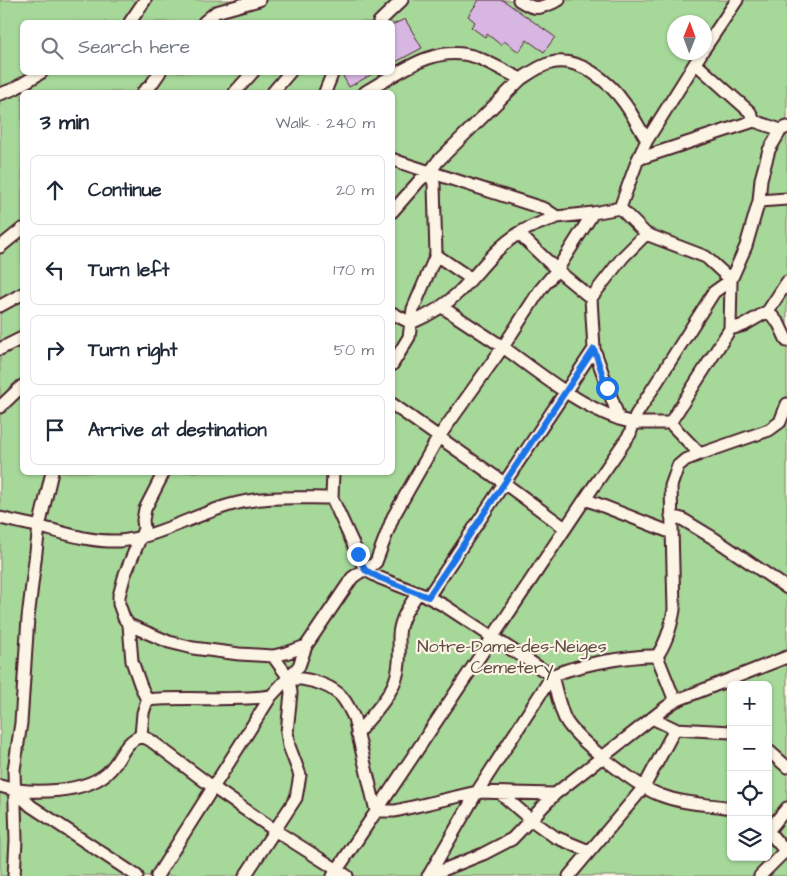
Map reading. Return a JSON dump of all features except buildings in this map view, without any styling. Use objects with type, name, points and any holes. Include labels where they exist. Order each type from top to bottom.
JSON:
[{"type":"lane","points":[[131,20],[145,0]]},
{"type":"lane","points":[[206,20],[216,12],[259,0]]},
{"type":"lane","points":[[381,20],[402,0]]},
{"type":"lane","points":[[519,0],[531,8],[540,8],[559,0]]},
{"type":"lane","points":[[712,37],[737,0]]},
{"type":"lane","points":[[369,90],[425,58],[454,53],[474,57],[521,79]]},
{"type":"lane","points":[[620,208],[647,140],[697,60]]},
{"type":"lane","points":[[395,209],[438,161],[521,79],[550,63],[562,61],[575,64],[605,81],[624,103],[647,140]]},
{"type":"lane","points":[[695,63],[750,112],[754,121]]},
{"type":"lane","points":[[0,94],[14,89],[37,75]]},
{"type":"lane","points":[[145,90],[158,75]]},
{"type":"lane","points":[[237,90],[250,75]]},
{"type":"lane","points":[[274,90],[287,75]]},
{"type":"lane","points":[[326,90],[332,75]]},
{"type":"lane","points":[[638,159],[754,121],[784,128],[769,150],[761,179],[759,201],[746,246],[730,280],[730,329],[670,423]]},
{"type":"lane","points":[[395,160],[545,209],[557,216]]},
{"type":"lane","points":[[395,360],[409,337],[413,309],[436,254],[434,184],[430,172]]},
{"type":"lane","points":[[759,201],[787,199]]},
{"type":"lane","points":[[395,315],[411,323],[424,318],[442,307],[461,290],[470,278],[499,249],[518,234],[557,216],[593,213],[620,208]]},
{"type":"lane","points":[[620,208],[646,234],[706,256],[730,280]]},
{"type":"lane","points":[[157,876],[271,696],[299,666],[306,646],[352,578],[359,571],[365,570],[376,562],[393,517],[438,438],[503,347],[540,290],[557,270],[593,213]]},
{"type":"lane","points":[[0,247],[20,230]]},
{"type":"lane","points":[[518,234],[591,298]]},
{"type":"lane","points":[[619,419],[594,349],[591,298],[623,257],[646,234]]},
{"type":"lane","points":[[436,254],[470,278]]},
{"type":"lane","points":[[0,786],[15,791],[69,790],[100,780],[111,769],[126,745],[132,739],[141,736],[150,740],[214,788],[339,874],[376,811],[584,499],[630,434],[636,415],[714,292],[730,280]]},
{"type":"lane","points":[[730,329],[744,325],[768,311],[787,282]]},
{"type":"lane","points":[[0,306],[20,295]]},
{"type":"lane","points":[[442,307],[565,391],[608,415],[619,419],[634,423],[670,423],[700,454]]},
{"type":"lane","points":[[768,311],[787,341]]},
{"type":"lane","points":[[0,349],[20,339]]},
{"type":"lane","points":[[358,734],[387,696],[396,680],[400,661],[399,634],[403,620],[504,483],[594,349]]},
{"type":"lane","points":[[0,407],[20,388]]},
{"type":"lane","points":[[657,656],[664,646],[672,625],[674,610],[671,486],[678,466],[700,454],[768,430],[783,427],[787,404]]},
{"type":"lane","points":[[395,406],[565,528]]},
{"type":"lane","points":[[14,876],[16,840],[14,770],[20,723],[28,618],[39,527],[51,475]]},
{"type":"lane","points":[[141,736],[143,713],[147,700],[132,661],[129,625],[124,618],[119,604],[119,596],[125,574],[142,536],[145,509],[162,475]]},
{"type":"lane","points":[[333,475],[332,498],[365,570],[423,595],[492,636],[552,676],[565,720],[583,741],[644,787],[660,795],[680,801],[727,807]]},
{"type":"lane","points":[[0,518],[80,539],[122,541],[142,536],[200,514],[253,500],[280,497],[332,498]]},
{"type":"lane","points":[[584,499],[672,533]]},
{"type":"lane","points":[[671,516],[682,519],[787,588]]},
{"type":"lane","points":[[129,625],[170,642],[218,653],[273,656],[286,654],[306,646]]},
{"type":"lane","points":[[245,876],[276,831],[296,798],[299,788],[300,775],[286,732],[291,693],[289,678],[273,656]]},
{"type":"lane","points":[[429,876],[477,792],[552,676],[565,669],[657,656]]},
{"type":"lane","points":[[657,656],[675,702]]},
{"type":"lane","points":[[429,876],[483,854],[512,838],[555,794],[675,702],[786,659]]},
{"type":"lane","points":[[289,678],[303,678],[318,683],[339,694],[351,712],[376,811]]},
{"type":"lane","points":[[147,700],[171,698],[232,699],[271,696]]},
{"type":"lane","points":[[652,718],[675,729],[727,732]]},
{"type":"lane","points":[[570,876],[644,787],[675,729]]},
{"type":"lane","points":[[772,753],[787,766]]},
{"type":"lane","points":[[15,791],[32,806],[137,876]]},
{"type":"lane","points":[[376,811],[395,811],[477,792],[555,794]]},
{"type":"lane","points":[[500,793],[530,819],[555,837],[589,851]]},
{"type":"lane","points":[[772,826],[787,808]]},
{"type":"lane","points":[[760,876],[786,852],[772,836]]},
{"type":"green space","name":"Notre-Dame-des-Neiges Cemetery","points":[[0,0],[787,0],[787,876],[0,876]]},
{"type":"route","points":[[358,554],[365,570],[428,597],[594,349],[607,388]]}]
